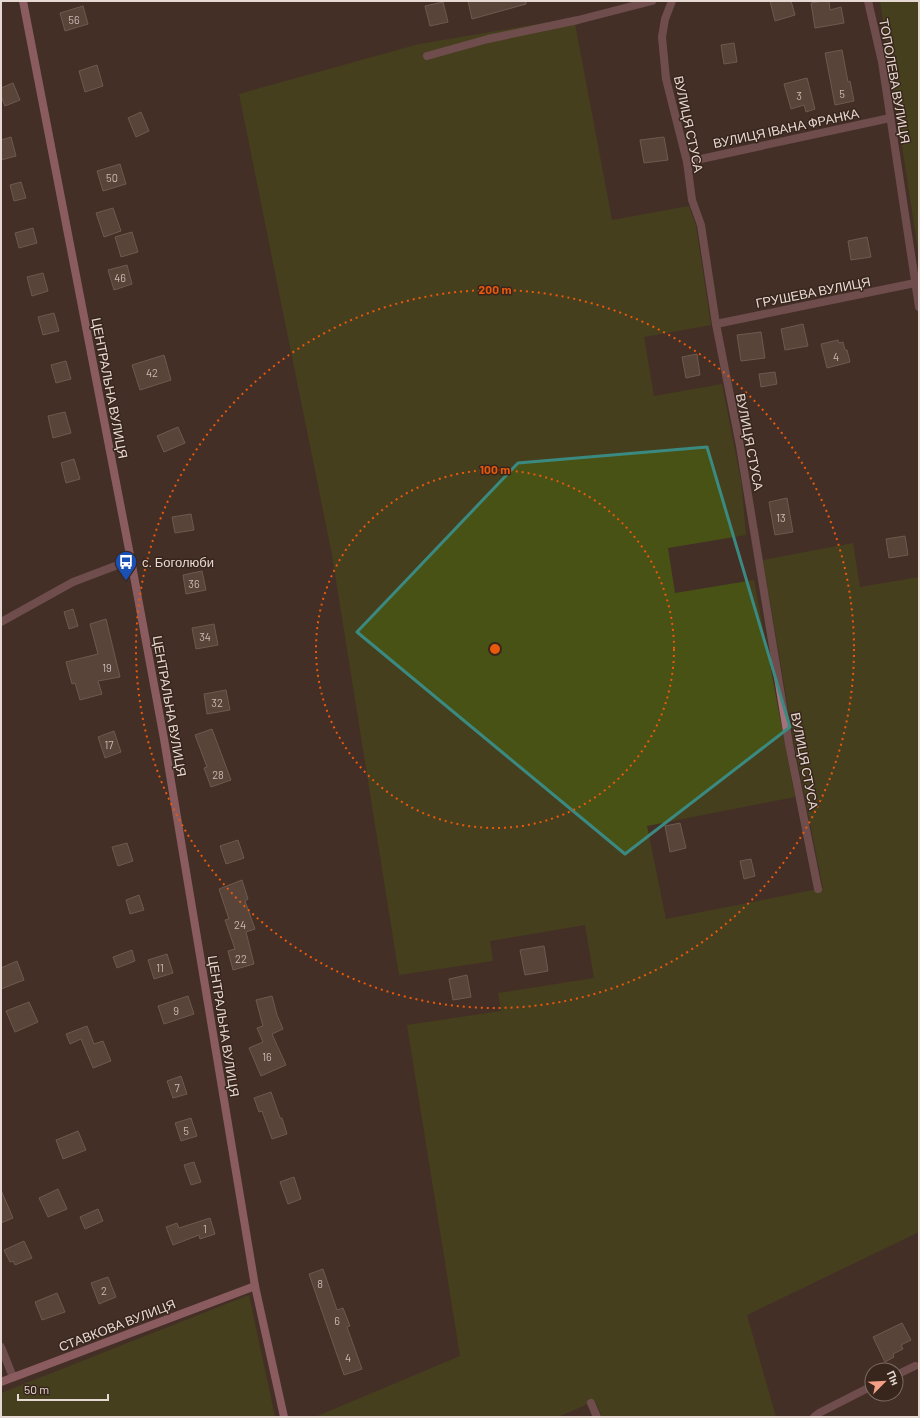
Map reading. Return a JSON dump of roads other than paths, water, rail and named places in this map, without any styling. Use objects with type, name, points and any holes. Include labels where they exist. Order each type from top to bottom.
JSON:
[{"type":"street","name":"ЦЕНТРАЛЬНА ВУЛИЦЯ","points":[[23,1],[164,739],[255,1286],[284,1417]]},
{"type":"street","points":[[427,56],[488,39],[578,20],[652,1]]},
{"type":"street","name":"ВУЛИЦЯ СТУСА","points":[[672,1],[665,19],[662,37],[666,79],[687,162],[692,200],[701,225],[716,324],[741,453],[789,744],[818,889]]},
{"type":"street","name":"ТОПОЛЕВА ВУЛИЦЯ","points":[[868,1],[882,62],[919,307]]},
{"type":"street","name":"ВУЛИЦЯ ІВАНА ФРАНКА","points":[[687,162],[890,118]]},
{"type":"street","name":"ГРУШЕВА ВУЛИЦЯ","points":[[716,324],[915,283]]},
{"type":"street","points":[[1,622],[74,582],[131,560]]},
{"type":"street","name":"СТАВКОВА ВУЛИЦЯ","points":[[1,1382],[255,1286]]},
{"type":"street","points":[[1,1347],[13,1377]]},
{"type":"street","points":[[904,1371],[915,1366]]},
{"type":"street","points":[[814,1417],[864,1390]]},
{"type":"street","points":[[591,1402],[597,1417]]},
{"type":"place","name":"с. Боголюби","points":[[126,582]]}]
